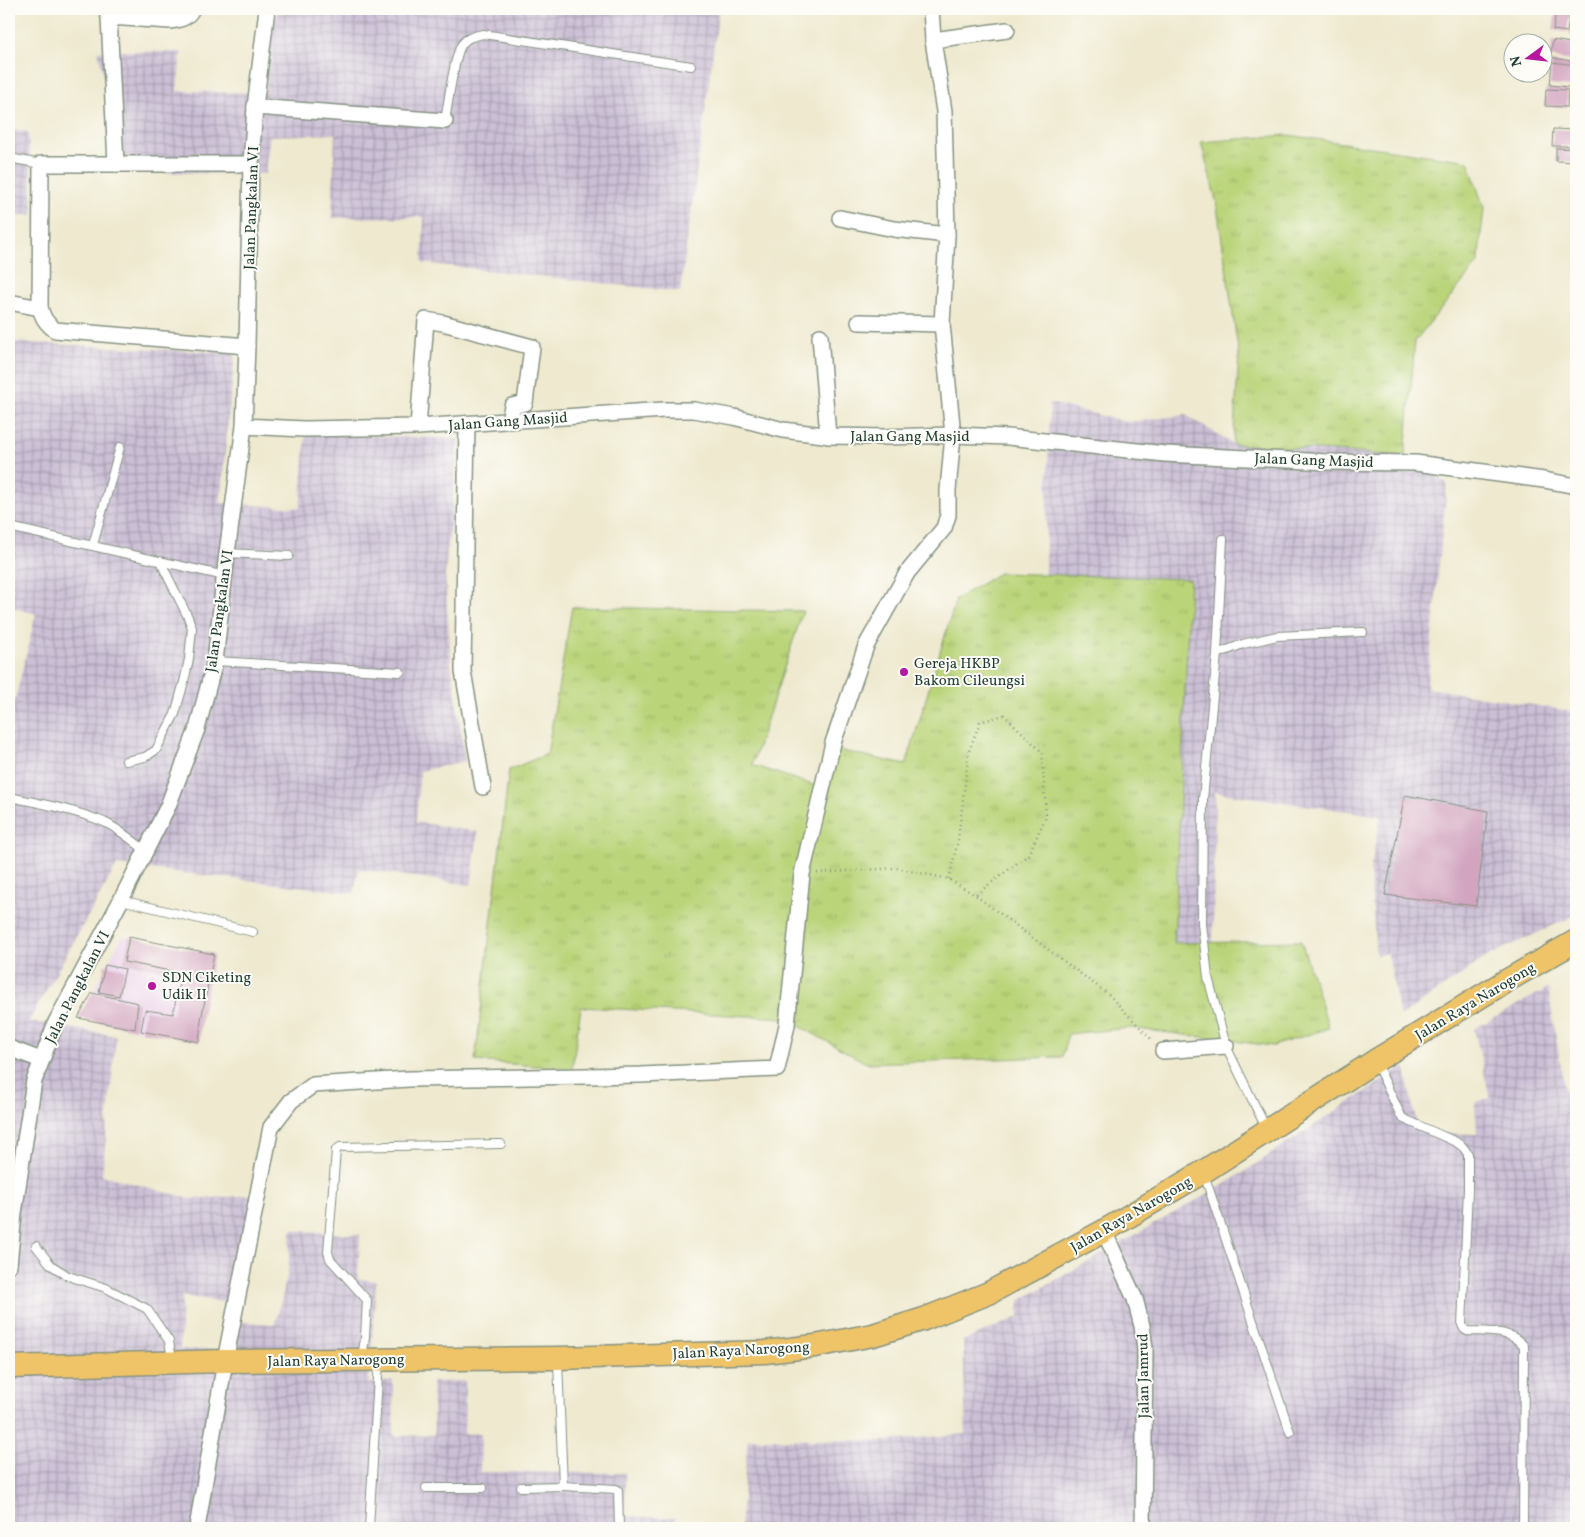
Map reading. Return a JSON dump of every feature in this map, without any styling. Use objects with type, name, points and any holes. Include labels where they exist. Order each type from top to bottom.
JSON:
[{"type":"main road","name":"Jalan Raya Narogong","points":[[9,1367],[225,1361],[558,1358],[765,1352],[815,1346],[873,1335],[924,1320],[989,1293],[1104,1231],[1203,1172],[1375,1061],[1506,981],[1576,941]]},
{"type":"street","points":[[116,164],[108,13],[170,21],[179,20],[188,15],[192,9]]},
{"type":"street","name":"Jalan Pangkalan VI","points":[[9,1266],[11,1213],[34,1081],[41,1060],[56,1022],[121,900],[168,806],[197,729],[215,661],[244,426],[251,164],[255,107],[267,9]]},
{"type":"street","points":[[197,1528],[225,1361],[271,1127],[291,1101],[313,1085],[408,1079],[614,1076],[777,1070],[787,1025],[802,874],[833,743],[866,646],[907,573],[944,528],[948,515],[948,490],[953,435],[942,324],[947,235],[944,111],[933,40],[931,9]]},
{"type":"street","points":[[933,40],[1007,30]]},
{"type":"street","points":[[255,107],[446,122]]},
{"type":"street","points":[[247,346],[55,330],[47,324],[40,308],[40,164],[251,164]]},
{"type":"street","points":[[840,218],[894,229],[947,235]]},
{"type":"street","points":[[9,302],[40,308]]},
{"type":"street","points":[[418,427],[426,320],[444,323],[532,347],[525,403],[512,406],[509,421]]},
{"type":"street","points":[[859,322],[942,324]]},
{"type":"street","points":[[820,336],[828,436]]},
{"type":"street","name":"Jalan Gang Masjid","points":[[244,426],[304,429],[418,427],[664,410],[694,410],[784,430],[828,436],[953,435],[1008,438],[1165,454],[1328,462],[1415,463],[1576,486]]},
{"type":"street","points":[[467,424],[463,670],[484,787]]},
{"type":"street","points":[[1163,1051],[1226,1046]]},
{"type":"street","points":[[9,1048],[41,1060]]},
{"type":"street","name":"Jalan Jamrud","points":[[1104,1231],[1135,1299],[1142,1326],[1145,1349],[1143,1528]]},
{"type":"lane","points":[[446,122],[456,61],[461,44],[470,37],[483,34],[691,66]]},
{"type":"lane","points":[[9,158],[40,164]]},
{"type":"lane","points":[[93,545],[120,448]]},
{"type":"lane","points":[[9,527],[225,576]]},
{"type":"lane","points":[[1223,539],[1217,654],[1203,799],[1202,924],[1208,977],[1226,1046],[1267,1130]]},
{"type":"lane","points":[[227,553],[289,556]]},
{"type":"lane","points":[[126,761],[145,757],[156,750],[175,714],[189,659],[192,628],[160,561]]},
{"type":"lane","points":[[1217,654],[1243,644],[1277,636],[1363,632]]},
{"type":"lane","points":[[215,661],[400,672]]},
{"type":"lane","points":[[9,797],[72,812],[104,822],[125,834],[146,851]]},
{"type":"lane","points":[[121,900],[253,932]]},
{"type":"lane","points":[[1375,1061],[1402,1118],[1456,1142],[1468,1154],[1462,1325],[1467,1331],[1506,1334],[1518,1339],[1524,1346],[1523,1528]]},
{"type":"lane","points":[[369,1528],[371,1359],[365,1337],[367,1300],[330,1259],[328,1252],[336,1150],[338,1148],[501,1144]]},
{"type":"lane","points":[[1203,1172],[1290,1432]]},
{"type":"lane","points":[[36,1246],[51,1265],[68,1276],[106,1288],[148,1309],[169,1341],[172,1363]]},
{"type":"lane","points":[[558,1358],[563,1486]]},
{"type":"lane","points":[[521,1487],[563,1486],[616,1489],[618,1490],[619,1528]]},
{"type":"lane","points":[[426,1488],[483,1488]]},
{"type":"path","points":[[949,879],[958,840],[969,751],[980,722],[1004,716],[1042,752],[1046,817],[1028,855],[976,896]]},
{"type":"path","points":[[802,874],[896,868],[949,879],[976,896],[1108,994],[1163,1051]]},
{"type":"shaded area","points":[[278,9],[719,9],[680,292],[422,263],[424,217],[332,218],[335,134],[270,136],[265,174],[114,172],[110,102],[98,51],[181,52],[177,91],[265,93],[271,40]]},
{"type":"shaded area","points":[[9,130],[28,132],[33,215],[9,215]]},
{"type":"shaded area","points":[[9,342],[235,353],[220,503],[300,508],[306,434],[459,439],[445,575],[451,663],[465,761],[420,771],[416,822],[478,832],[471,885],[359,869],[354,893],[117,865],[29,1021],[116,1036],[102,1175],[191,1199],[254,1195],[237,1304],[182,1296],[180,1349],[227,1350],[235,1321],[275,1324],[288,1273],[291,1230],[360,1235],[358,1279],[376,1281],[369,1383],[393,1380],[394,1436],[434,1435],[432,1382],[465,1381],[464,1434],[481,1433],[480,1472],[625,1473],[625,1516],[675,1518],[675,1528],[9,1528],[9,724],[36,614],[9,607]]},
{"type":"shaded area","points":[[1050,403],[1127,422],[1186,415],[1233,444],[1405,456],[1447,483],[1427,688],[1576,712],[1576,915],[1488,956],[1400,1017],[1388,953],[1376,955],[1370,871],[1381,816],[1215,792],[1213,943],[1174,944],[1190,579],[1045,574]]},
{"type":"shaded area","name":"SDN Ciketing Udik II","points":[[122,937],[214,954],[201,1020],[199,1042],[78,1018]]},
{"type":"shaded area","points":[[1548,988],[1569,1117],[1576,1116],[1576,1528],[740,1528],[748,1439],[884,1441],[966,1434],[963,1341],[1019,1317],[1019,1301],[1230,1181],[1404,1066],[1416,1121],[1434,1133],[1477,1134],[1475,1102],[1490,1098],[1474,1029]]},
{"type":"green space","points":[[1288,135],[1468,161],[1484,208],[1478,263],[1415,341],[1405,456],[1233,444],[1239,356],[1216,200],[1201,142]]},
{"type":"green space","points":[[999,573],[1190,579],[1174,943],[1301,941],[1329,1028],[1273,1046],[1130,1028],[1068,1034],[1062,1057],[866,1063],[785,1018],[581,1007],[572,1069],[475,1061],[509,770],[547,754],[572,607],[803,611],[752,765],[819,787],[838,750],[906,765],[956,599]]},
{"type":"building","points":[[1556,10],[1570,12],[1567,32],[1553,30]]},
{"type":"building","points":[[1573,15],[1576,16],[1576,36],[1569,34]]},
{"type":"building","points":[[1553,40],[1576,44],[1576,62],[1552,57]]},
{"type":"building","points":[[1552,62],[1576,65],[1576,88],[1550,85],[1552,82]]},
{"type":"building","points":[[1546,89],[1568,90],[1567,107],[1545,106]]},
{"type":"building","points":[[1572,94],[1576,94],[1576,110],[1572,110]]},
{"type":"building","points":[[1553,129],[1576,130],[1576,146],[1552,146]]},
{"type":"building","points":[[1556,148],[1576,149],[1576,162],[1556,161]]},
{"type":"building","points":[[1405,795],[1488,811],[1476,906],[1385,895]]},
{"type":"building","points":[[129,937],[214,954],[201,1020],[199,1042],[141,1031],[145,1010],[173,1014],[181,973],[124,962]]},
{"type":"building","points":[[105,965],[125,969],[119,996],[99,992]]},
{"type":"building","points":[[92,993],[138,1003],[135,1029],[78,1018]]},
{"type":"place","name":"Gereja HKBP Bakom Cileungsi","points":[[904,672]]},
{"type":"place","name":"SDN Ciketing Udik II","points":[[152,986]]}]
